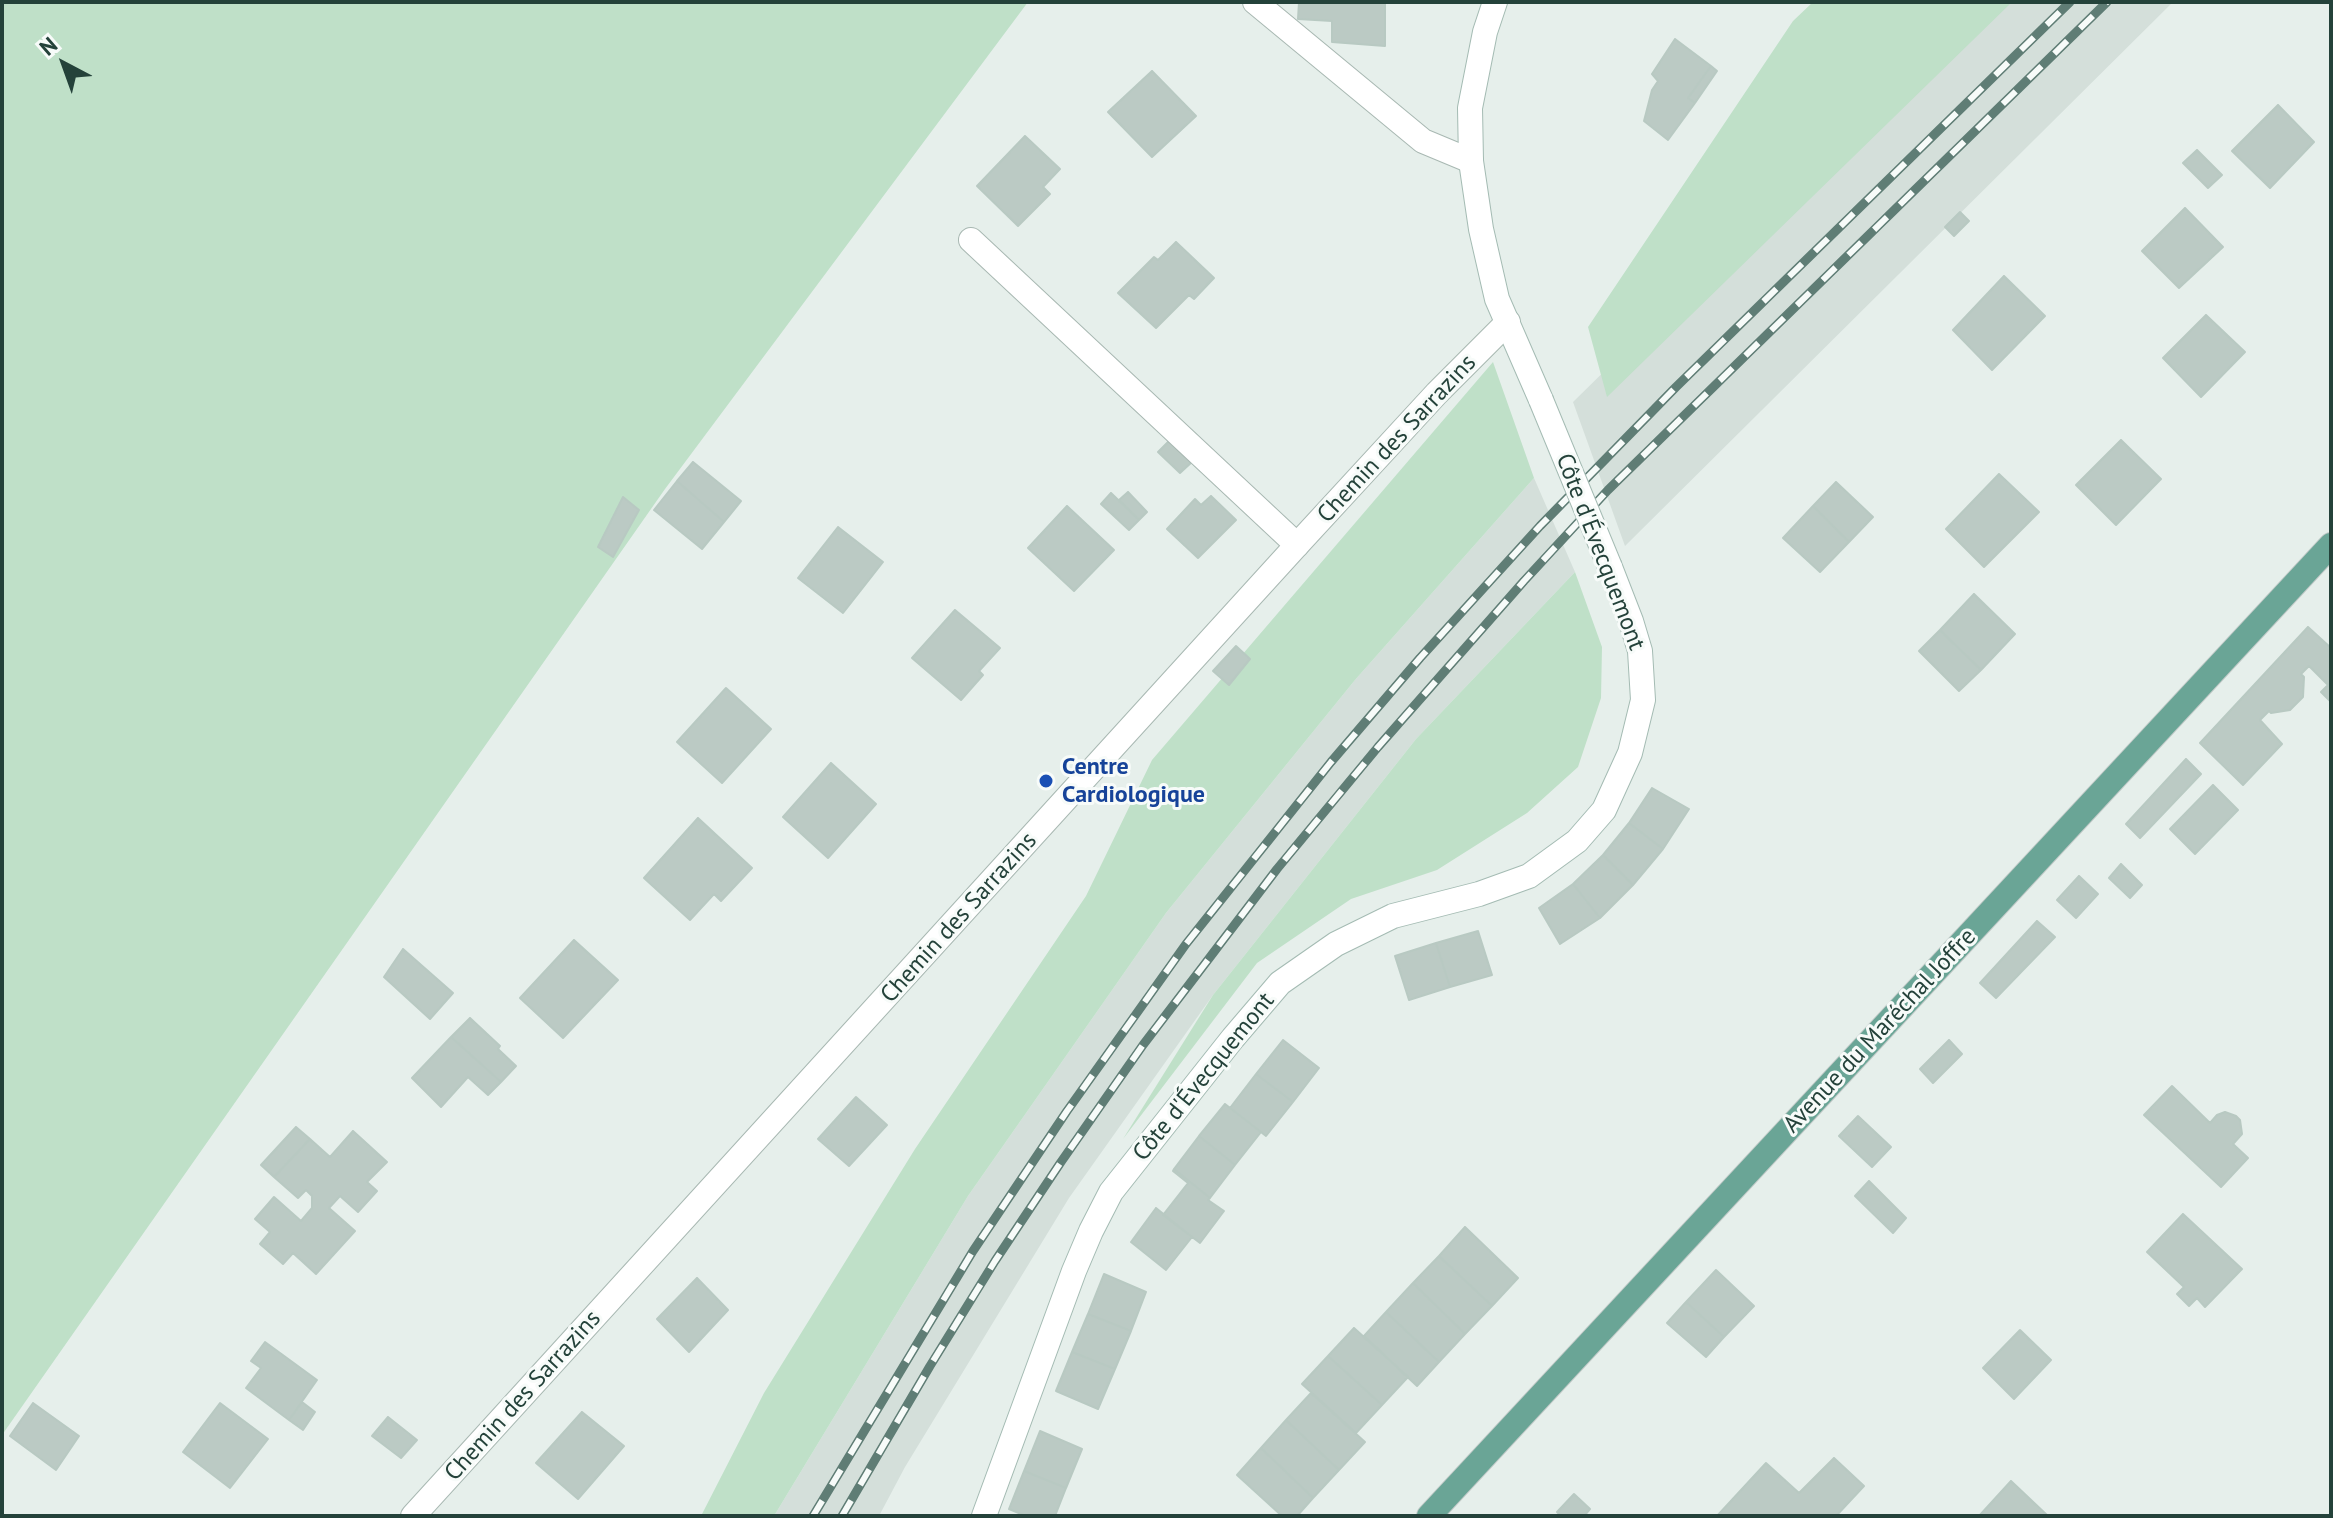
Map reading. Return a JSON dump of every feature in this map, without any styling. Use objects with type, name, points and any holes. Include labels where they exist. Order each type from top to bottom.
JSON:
[{"type":"main road","name":"Avenue du Maréchal Joffre","points":[[1429,1516],[2331,545]]},
{"type":"street","points":[[1255,2],[1423,141],[1471,161]]},
{"type":"street","name":"Côte d'Évecquemont","points":[[984,1516],[1074,1271],[1111,1192],[1233,1038],[1280,983],[1336,944],[1393,916],[1479,894],[1529,876],[1577,841],[1604,810],[1630,753],[1643,700],[1640,651],[1610,567],[1497,299],[1481,229],[1471,161],[1470,108],[1485,32],[1495,2]]},
{"type":"street","points":[[971,240],[1297,545]]},
{"type":"street","name":"Chemin des Sarrazins","points":[[413,1516],[1297,545],[1437,393],[1508,322]]},
{"type":"shaded area","points":[[1980,2],[2173,2],[1625,546],[1573,402]]},
{"type":"shaded area","points":[[1534,478],[1575,572],[1416,739],[1213,995],[1069,1198],[905,1467],[879,1516],[774,1516],[968,1196],[1166,913],[1355,680]]},
{"type":"green space","points":[[2,2],[1028,2],[665,489],[2,1435]]},
{"type":"green space","points":[[1813,2],[2012,2],[1607,397],[1588,327],[1793,21]]},
{"type":"green space","points":[[1493,362],[1534,478],[1355,680],[1166,913],[968,1196],[774,1516],[701,1516],[764,1393],[915,1149],[1086,896],[1152,760]]},
{"type":"green space","points":[[1575,572],[1602,647],[1601,698],[1578,767],[1527,813],[1437,870],[1351,899],[1257,963],[1123,1139],[1213,995],[1416,739]]},
{"type":"building","points":[[1299,2],[1385,2],[1385,46],[1332,42],[1332,21],[1298,19]]},
{"type":"building","points":[[1675,39],[1711,66],[1688,98],[1695,103],[1668,140],[1644,121],[1652,90],[1658,81],[1652,74]]},
{"type":"building","points":[[1711,66],[1717,71],[1695,103],[1688,98]]},
{"type":"building","points":[[1152,71],[1196,116],[1152,157],[1108,112]]},
{"type":"building","points":[[2278,105],[2314,142],[2270,188],[2232,151]]},
{"type":"building","points":[[1025,136],[1060,169],[1043,187],[1050,194],[1018,226],[977,186]]},
{"type":"building","points":[[2197,150],[2222,175],[2208,188],[2183,163]]},
{"type":"building","points":[[2185,208],[2223,247],[2179,288],[2142,251]]},
{"type":"building","points":[[1960,212],[1969,221],[1954,236],[1945,227]]},
{"type":"building","points":[[1176,242],[1214,278],[1194,299],[1189,295],[1156,328],[1118,293],[1154,257],[1158,260]]},
{"type":"building","points":[[2004,276],[2045,316],[1992,370],[1953,330]]},
{"type":"building","points":[[2206,315],[2245,352],[2201,397],[2163,358]]},
{"type":"building","points":[[1171,439],[1193,461],[1180,473],[1158,452]]},
{"type":"building","points":[[2121,440],[2161,479],[2116,525],[2076,485]]},
{"type":"building","points":[[693,462],[741,501],[724,522],[677,481]]},
{"type":"building","points":[[1999,474],[2039,512],[1984,567],[1946,529]]},
{"type":"building","points":[[677,481],[724,522],[702,549],[654,510]]},
{"type":"building","points":[[1836,482],[1873,517],[1849,542],[1813,506]]},
{"type":"building","points":[[1128,492],[1147,512],[1139,520],[1119,500]]},
{"type":"building","points":[[1111,493],[1139,520],[1129,530],[1101,504]]},
{"type":"building","points":[[1211,496],[1236,520],[1198,558],[1167,529],[1195,499],[1201,505]]},
{"type":"building","points":[[623,497],[639,510],[613,557],[598,547]]},
{"type":"building","points":[[1067,506],[1114,550],[1074,591],[1028,548]]},
{"type":"building","points":[[1813,506],[1849,542],[1820,572],[1783,538]]},
{"type":"building","points":[[838,527],[883,562],[843,613],[798,578]]},
{"type":"building","points":[[1974,594],[2015,634],[1981,670],[1940,630]]},
{"type":"building","points":[[955,610],[1000,648],[979,671],[983,675],[961,700],[912,658]]},
{"type":"building","points":[[2308,627],[2331,648],[2331,702],[2321,692],[2328,685],[2309,666],[2301,674],[2304,677],[2303,697],[2290,710],[2269,711],[2260,720],[2282,744],[2243,785],[2200,743]]},
{"type":"building","points":[[1940,630],[1981,670],[1959,691],[1919,651]]},
{"type":"building","points":[[1236,646],[1250,659],[1229,685],[1213,671]]},
{"type":"building","points":[[726,688],[771,729],[722,783],[677,742]]},
{"type":"building","points":[[2186,759],[2201,774],[2140,838],[2126,824]]},
{"type":"building","points":[[831,763],[876,804],[828,858],[783,817]]},
{"type":"building","points":[[2213,785],[2238,810],[2195,854],[2170,829]]},
{"type":"building","points":[[1652,788],[1689,809],[1663,849],[1629,823]]},
{"type":"building","points":[[698,818],[752,868],[721,901],[714,894],[690,920],[644,878]]},
{"type":"building","points":[[1629,823],[1663,849],[1633,885],[1603,855]]},
{"type":"building","points":[[1603,855],[1633,885],[1600,918],[1573,884]]},
{"type":"building","points":[[2121,864],[2142,885],[2130,898],[2109,878]]},
{"type":"building","points":[[2079,876],[2098,894],[2076,918],[2057,900]]},
{"type":"building","points":[[1573,884],[1600,918],[1560,944],[1539,908]]},
{"type":"building","points":[[2037,921],[2055,937],[1996,998],[1980,983]]},
{"type":"building","points":[[1478,931],[1492,975],[1450,987],[1436,943]]},
{"type":"building","points":[[574,940],[618,980],[563,1038],[520,998]]},
{"type":"building","points":[[1436,943],[1450,987],[1409,1000],[1395,956]]},
{"type":"building","points":[[403,949],[453,993],[430,1019],[384,977]]},
{"type":"building","points":[[470,1018],[516,1066],[501,1082],[451,1037]]},
{"type":"building","points":[[451,1037],[501,1082],[488,1095],[468,1077],[441,1107],[412,1078]]},
{"type":"building","points":[[1283,1040],[1319,1068],[1293,1102],[1256,1074]]},
{"type":"building","points":[[1949,1040],[1962,1054],[1933,1083],[1920,1069]]},
{"type":"building","points":[[1256,1074],[1293,1102],[1266,1136],[1230,1108]]},
{"type":"building","points":[[2172,1086],[2210,1123],[2225,1112],[2240,1120],[2242,1134],[2233,1144],[2248,1158],[2221,1187],[2144,1115]]},
{"type":"building","points":[[856,1097],[887,1125],[849,1166],[818,1139]]},
{"type":"building","points":[[1225,1104],[1261,1132],[1235,1165],[1199,1136]]},
{"type":"building","points":[[1858,1116],[1891,1147],[1872,1167],[1839,1136]]},
{"type":"building","points":[[296,1127],[310,1139],[274,1177],[261,1165]]},
{"type":"building","points":[[353,1131],[387,1162],[367,1182],[377,1191],[358,1212],[340,1196],[329,1208],[355,1231],[316,1274],[293,1253],[283,1264],[260,1244],[270,1232],[255,1219],[274,1197],[301,1221],[312,1208],[312,1196],[306,1190],[298,1198],[274,1177],[310,1139],[330,1157]]},
{"type":"building","points":[[1199,1136],[1235,1165],[1210,1198],[1174,1169]]},
{"type":"building","points":[[1174,1169],[1224,1211],[1200,1243],[1163,1215],[1188,1183]]},
{"type":"building","points":[[1869,1181],[1906,1218],[1893,1233],[1855,1196]]},
{"type":"building","points":[[1156,1208],[1192,1237],[1166,1270],[1131,1242]]},
{"type":"building","points":[[2183,1214],[2242,1269],[2205,1307],[2197,1298],[2189,1306],[2177,1294],[2184,1287],[2147,1252]]},
{"type":"building","points":[[1465,1227],[1518,1278],[1492,1306],[1439,1256]]},
{"type":"building","points":[[1439,1256],[1492,1306],[1465,1334],[1413,1283]]},
{"type":"building","points":[[1716,1270],[1754,1306],[1724,1337],[1686,1302]]},
{"type":"building","points":[[1104,1274],[1146,1292],[1131,1331],[1088,1314]]},
{"type":"building","points":[[697,1278],[728,1310],[689,1352],[657,1319]]},
{"type":"building","points":[[1413,1283],[1465,1334],[1439,1362],[1386,1312]]},
{"type":"building","points":[[1686,1302],[1724,1337],[1706,1357],[1667,1323]]},
{"type":"building","points":[[1386,1312],[1439,1362],[1417,1386],[1364,1336]]},
{"type":"building","points":[[1088,1314],[1131,1331],[1115,1369],[1072,1352]]},
{"type":"building","points":[[1354,1328],[1408,1377],[1382,1405],[1328,1356]]},
{"type":"building","points":[[2020,1330],[2051,1360],[2014,1399],[1983,1368]]},
{"type":"building","points":[[265,1342],[317,1380],[289,1420],[246,1388],[261,1368],[251,1361]]},
{"type":"building","points":[[1072,1352],[1115,1369],[1098,1409],[1056,1391]]},
{"type":"building","points":[[1328,1356],[1382,1405],[1356,1433],[1302,1384]]},
{"type":"building","points":[[1311,1393],[1365,1442],[1339,1470],[1286,1420]]},
{"type":"building","points":[[302,1402],[315,1412],[303,1430],[289,1420]]},
{"type":"building","points":[[33,1403],[79,1436],[56,1470],[10,1436]]},
{"type":"building","points":[[220,1403],[268,1439],[230,1488],[183,1452]]},
{"type":"building","points":[[582,1412],[624,1446],[578,1499],[536,1463]]},
{"type":"building","points":[[388,1417],[417,1440],[401,1458],[372,1436]]},
{"type":"building","points":[[1286,1420],[1339,1470],[1313,1498],[1261,1448]]},
{"type":"building","points":[[1040,1431],[1082,1449],[1066,1488],[1024,1471]]},
{"type":"building","points":[[1261,1448],[1313,1498],[1297,1516],[1282,1516],[1237,1475]]},
{"type":"building","points":[[1834,1458],[1864,1486],[1836,1516],[1717,1516],[1766,1463],[1799,1493]]},
{"type":"building","points":[[1024,1471],[1066,1488],[1055,1516],[1026,1516],[1009,1509]]},
{"type":"building","points":[[2011,1481],[2048,1516],[1979,1516]]},
{"type":"building","points":[[1574,1494],[1590,1509],[1584,1516],[1561,1516],[1557,1512]]},
{"type":"railway","points":[[813,1516],[973,1251],[1067,1111],[1186,944],[1331,762],[1540,526],[1676,387],[2070,2]]},
{"type":"railway","points":[[842,1516],[930,1366],[1061,1162],[1143,1045],[1277,869],[1378,747],[1608,490],[2107,2]]},
{"type":"place","name":"Centre Cardiologique","points":[[1046,781]]}]
